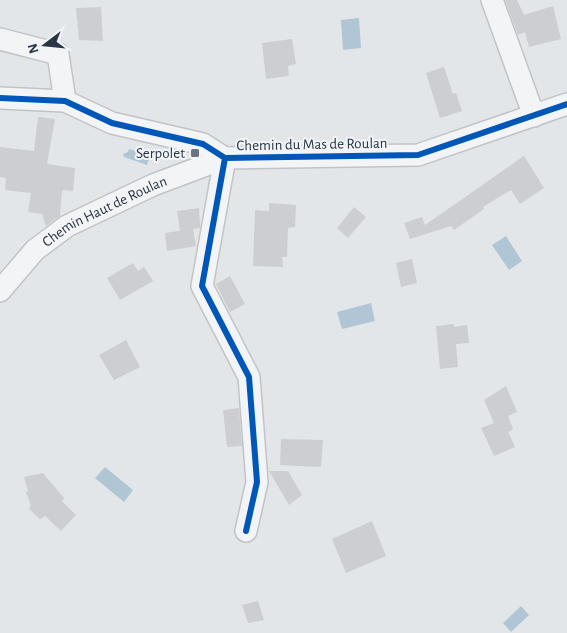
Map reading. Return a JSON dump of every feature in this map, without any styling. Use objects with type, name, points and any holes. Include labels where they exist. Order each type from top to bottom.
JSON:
[{"type":"street","points":[[492,0],[534,116]]},
{"type":"street","points":[[0,39],[58,54],[64,102]]},
{"type":"street","name":"Chemin du Mas de Roulan","points":[[0,98],[64,102],[112,123],[203,144],[226,158],[418,155],[567,104]]},
{"type":"street","points":[[226,158],[202,286],[249,377],[257,482],[246,531]]},
{"type":"street","name":"Chemin Haut de Roulan","points":[[0,292],[35,250],[67,226],[153,185],[226,158]]},
{"type":"water","points":[[359,18],[361,48],[343,50],[341,20]]},
{"type":"water","points":[[129,149],[150,155],[147,165],[124,157],[123,154],[128,152]]},
{"type":"water","points":[[506,236],[522,261],[509,270],[492,245]]},
{"type":"water","points":[[371,303],[375,321],[342,329],[337,312]]},
{"type":"water","points":[[105,467],[133,490],[124,502],[95,478]]},
{"type":"water","points":[[521,606],[529,615],[511,632],[503,623]]},
{"type":"building","points":[[505,0],[517,0],[524,15],[553,6],[561,39],[529,47],[525,32],[518,35]]},
{"type":"building","points":[[101,7],[103,41],[79,40],[76,8]]},
{"type":"building","points":[[292,39],[296,64],[288,66],[289,76],[266,79],[262,43]]},
{"type":"building","points":[[444,67],[453,94],[456,93],[462,111],[440,118],[426,73]]},
{"type":"building","points":[[38,117],[55,119],[47,164],[75,168],[73,191],[62,190],[60,216],[46,226],[42,214],[28,212],[31,193],[5,190],[6,178],[0,177],[0,147],[34,151]]},
{"type":"building","points":[[524,156],[544,188],[520,204],[511,190],[483,207],[484,209],[454,230],[451,226],[410,239],[404,223],[422,217],[425,225]]},
{"type":"building","points":[[269,203],[296,205],[295,227],[288,228],[287,257],[282,257],[283,267],[253,266],[255,210],[269,211]]},
{"type":"building","points":[[354,207],[366,217],[348,238],[337,228]]},
{"type":"building","points":[[199,208],[200,228],[193,229],[196,246],[167,251],[165,233],[180,231],[177,211]]},
{"type":"building","points":[[412,259],[417,283],[401,287],[396,263]]},
{"type":"building","points":[[133,263],[138,271],[144,267],[153,281],[120,300],[107,278]]},
{"type":"building","points":[[230,276],[245,304],[230,312],[216,284]]},
{"type":"building","points":[[454,324],[454,327],[467,325],[469,343],[456,344],[458,367],[440,369],[436,326]]},
{"type":"building","points":[[126,340],[140,367],[114,380],[99,355]]},
{"type":"building","points":[[506,386],[517,412],[508,416],[513,429],[508,432],[515,447],[494,456],[481,428],[494,423],[484,400]]},
{"type":"building","points":[[239,408],[242,446],[227,447],[223,410]]},
{"type":"building","points":[[281,439],[323,440],[321,467],[280,465]]},
{"type":"building","points":[[269,471],[288,471],[302,495],[289,505]]},
{"type":"building","points":[[43,473],[64,498],[62,501],[76,515],[61,531],[45,516],[40,519],[29,509],[31,506],[26,492],[28,491],[24,477]]},
{"type":"building","points":[[372,521],[386,556],[346,573],[332,539]]},
{"type":"building","points":[[258,601],[264,620],[248,623],[242,605]]},
{"type":"cycle path","points":[[0,98],[65,101],[112,123],[203,144],[225,158],[418,155],[567,104]]},
{"type":"cycle path","points":[[225,158],[202,286],[249,377],[257,482],[246,531]]},
{"type":"place","name":"Serpolet","points":[[195,153]]}]
